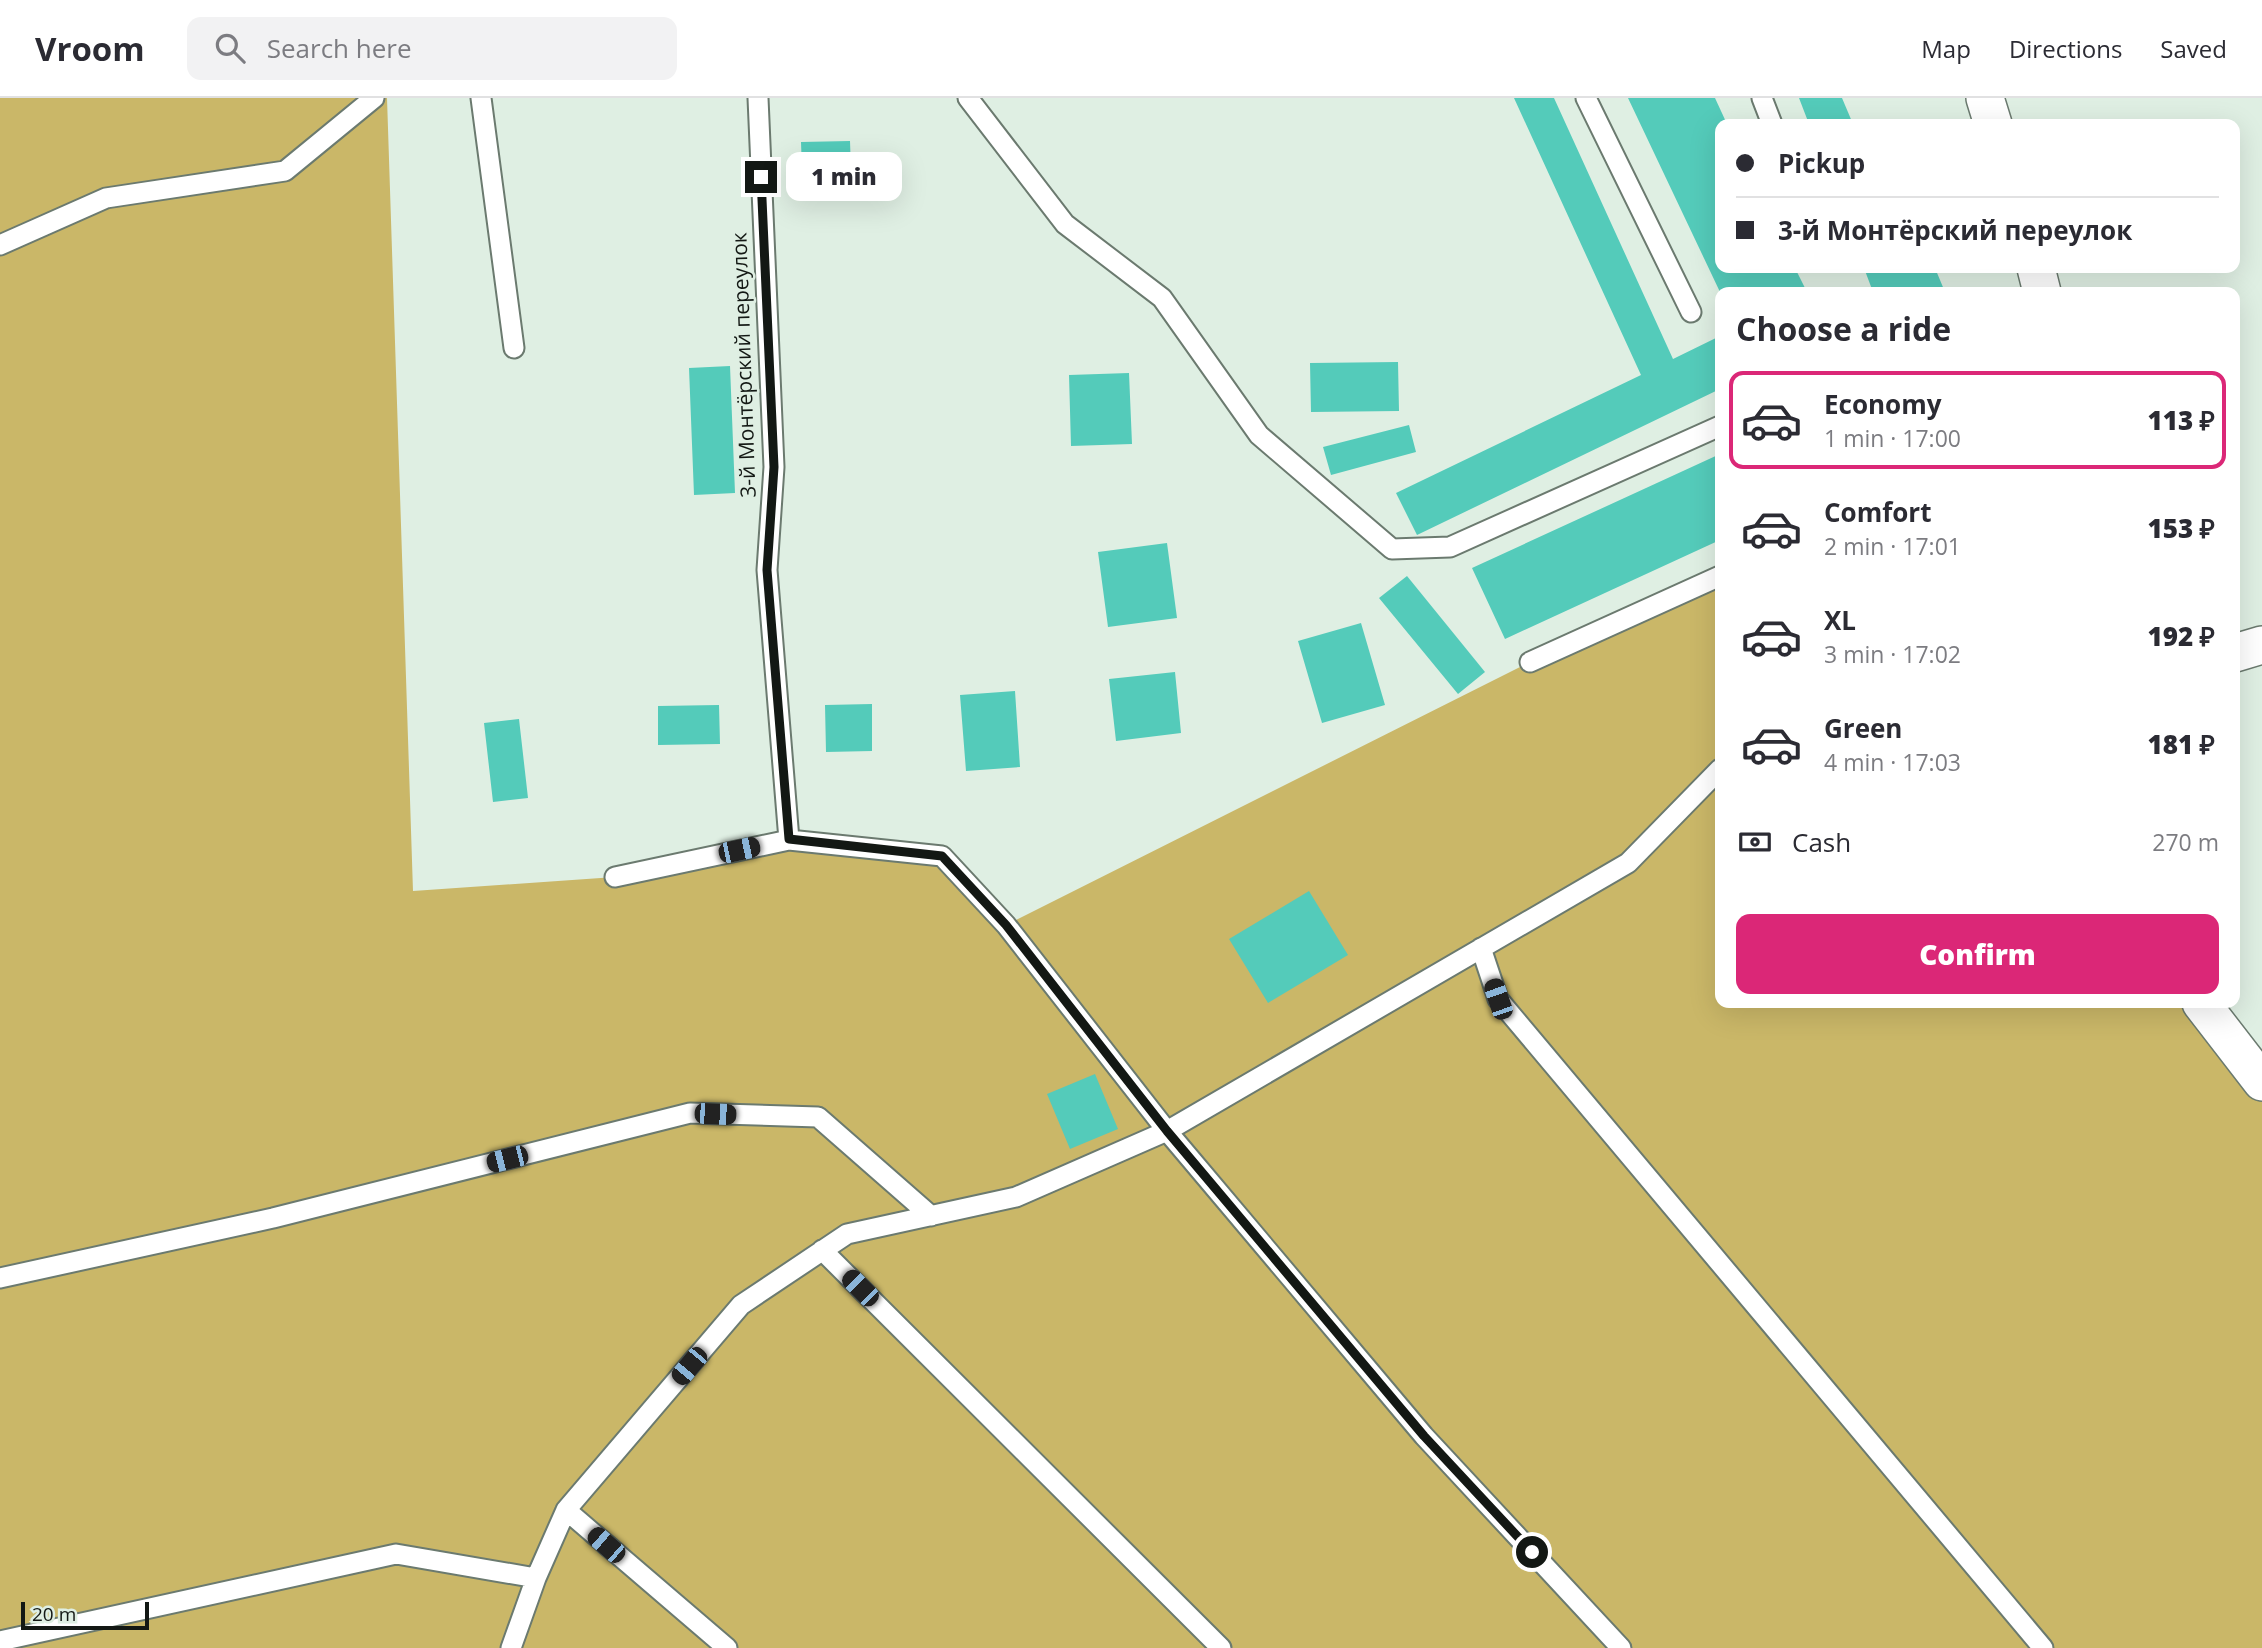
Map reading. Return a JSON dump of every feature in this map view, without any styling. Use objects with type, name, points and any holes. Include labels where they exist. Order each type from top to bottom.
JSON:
[{"type":"street","points":[[1985,98],[1991,119]]},
{"type":"street","points":[[2240,652],[2262,645]]},
{"type":"street","points":[[2205,1008],[2262,1082]]},
{"type":"lane","points":[[0,245],[106,198],[285,171],[374,98]]},
{"type":"lane","points":[[481,98],[514,348]]},
{"type":"lane","name":"3-й Монтёрский переулок","points":[[758,98],[774,467],[767,570],[789,839]]},
{"type":"lane","points":[[968,98],[1065,224],[1162,298],[1259,435],[1392,549],[1450,547],[1715,428]]},
{"type":"lane","points":[[1587,98],[1690,312]]},
{"type":"lane","points":[[1762,98],[1770,119]]},
{"type":"lane","points":[[1530,662],[1715,578]]},
{"type":"lane","points":[[511,1648],[536,1578],[566,1510],[741,1305],[847,1234],[1016,1197],[1167,1131],[1628,863],[1715,774]]},
{"type":"lane","points":[[615,877],[789,839],[942,856],[1006,925],[1167,1131],[1424,1436],[1621,1648]]},
{"type":"lane","points":[[1481,948],[1498,999],[2043,1648]]},
{"type":"lane","points":[[0,1278],[273,1218],[690,1113],[818,1117],[931,1216]]},
{"type":"lane","points":[[822,1250],[1221,1648]]},
{"type":"lane","points":[[566,1510],[727,1648]]},
{"type":"lane","points":[[0,1641],[396,1554],[536,1578]]},
{"type":"shaded area","points":[[0,98],[387,98],[413,891],[615,877],[789,840],[942,856],[1006,925],[1530,662],[1715,578],[1715,1008],[2205,1008],[2262,1082],[2262,1648],[0,1648]]},
{"type":"building","points":[[1514,98],[1554,98],[1673,359],[1715,338],[1715,391],[1417,535],[1396,493],[1641,375]]},
{"type":"building","points":[[1628,98],[1715,98],[1725,119],[1715,119],[1715,273],[1798,273],[1804,287],[1718,287]]},
{"type":"building","points":[[1799,98],[1842,98],[1851,119],[1807,119]]},
{"type":"building","points":[[850,141],[852,199],[803,200],[801,142]]},
{"type":"building","points":[[1866,273],[1937,273],[1943,287],[1871,287]]},
{"type":"building","points":[[1398,362],[1399,411],[1311,412],[1310,363]]},
{"type":"building","points":[[730,366],[735,493],[694,495],[689,368]]},
{"type":"building","points":[[1129,373],[1132,444],[1071,446],[1069,375]]},
{"type":"building","points":[[1409,425],[1416,452],[1331,475],[1323,447]]},
{"type":"building","points":[[1715,456],[1715,542],[1505,639],[1472,568]]},
{"type":"building","points":[[1167,543],[1177,618],[1108,627],[1098,552]]},
{"type":"building","points":[[1407,576],[1485,672],[1458,694],[1379,598]]},
{"type":"building","points":[[1361,623],[1385,705],[1322,723],[1298,641]]},
{"type":"building","points":[[1175,672],[1181,733],[1116,741],[1109,679]]},
{"type":"building","points":[[1015,691],[1020,767],[966,771],[960,695]]},
{"type":"building","points":[[872,704],[872,751],[826,752],[825,705]]},
{"type":"building","points":[[719,705],[720,744],[658,745],[658,706]]},
{"type":"building","points":[[519,719],[528,798],[493,802],[484,723]]},
{"type":"building","points":[[1309,891],[1348,955],[1268,1003],[1229,939]]},
{"type":"building","points":[[1095,1074],[1118,1129],[1070,1149],[1047,1094]]},
{"type":"route","points":[[761,177],[774,467],[767,570],[789,839],[942,856],[1006,925],[1167,1131],[1424,1436],[1532,1552]]}]
